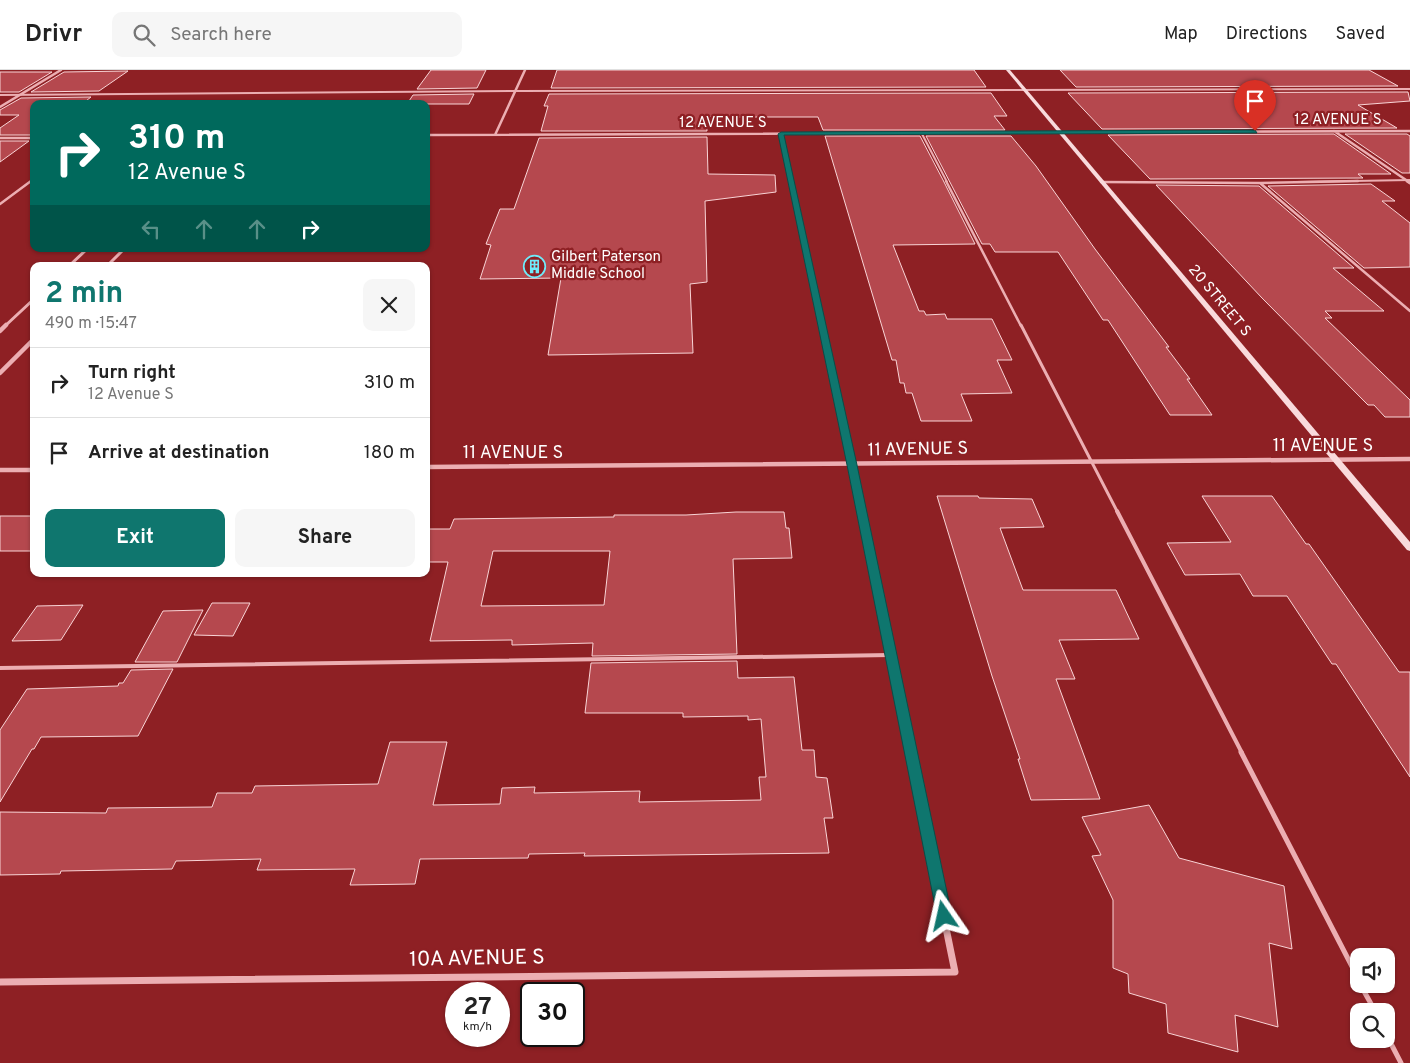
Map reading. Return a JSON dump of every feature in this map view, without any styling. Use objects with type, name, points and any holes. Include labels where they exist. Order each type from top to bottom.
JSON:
[{"type":"street","points":[[0,107],[61,70]]},
{"type":"street","points":[[495,135],[525,70]]},
{"type":"street","name":"20 STREET S","points":[[1008,70],[1100,182],[1410,548]]},
{"type":"street","points":[[1334,131],[1410,182]]},
{"type":"street","name":"12 AVENUE S","points":[[430,135],[1410,131]]},
{"type":"street","points":[[781,134],[891,655]]},
{"type":"street","points":[[0,138],[30,138]]},
{"type":"street","points":[[72,262],[84,252]]},
{"type":"street","points":[[111,262],[121,252]]},
{"type":"street","points":[[0,331],[30,303]]},
{"type":"street","points":[[0,373],[30,343]]},
{"type":"street","name":"11 AVENUE S","points":[[430,467],[1410,459]]},
{"type":"street","points":[[0,470],[30,470]]},
{"type":"street","name":"10A AVENUE S","points":[[0,982],[955,972],[891,655]]},
{"type":"lane","points":[[0,95],[516,91],[1410,89]]},
{"type":"lane","points":[[920,132],[1350,963]]},
{"type":"lane","points":[[1100,182],[1260,183],[1405,180]]},
{"type":"lane","points":[[0,204],[30,182]]},
{"type":"lane","points":[[1260,183],[1410,311]]},
{"type":"lane","points":[[0,668],[891,655]]},
{"type":"lane","points":[[1393,1048],[1401,1063]]},
{"type":"building","points":[[431,70],[486,70],[477,88],[417,89]]},
{"type":"building","points":[[557,70],[974,70],[986,87],[551,88]]},
{"type":"building","points":[[1060,70],[1369,70],[1398,86],[1076,87]]},
{"type":"building","points":[[128,71],[99,91],[31,92],[64,72]]},
{"type":"building","points":[[0,72],[52,72],[19,92],[0,92]]},
{"type":"building","points":[[1408,92],[1410,101],[1358,105],[1397,128],[1102,129],[1068,93]]},
{"type":"building","points":[[991,93],[1007,116],[994,116],[1005,130],[823,130],[818,117],[706,117],[707,131],[541,131],[548,106],[544,106],[549,94]]},
{"type":"building","points":[[474,94],[469,104],[430,104],[430,100],[410,100],[413,95]]},
{"type":"building","points":[[91,97],[87,100],[30,100],[30,135],[0,135],[0,128],[19,115],[0,115],[0,110],[21,98]]},
{"type":"building","points":[[1334,134],[1391,174],[1358,174],[1363,178],[1150,179],[1108,135]]},
{"type":"building","points":[[1345,134],[1407,134],[1410,136],[1410,173],[1402,173]]},
{"type":"building","points":[[825,136],[920,136],[943,180],[975,244],[893,245],[919,311],[924,311],[926,315],[945,314],[947,319],[992,319],[1012,360],[997,360],[1012,393],[961,394],[972,421],[921,421],[912,393],[906,393],[904,383],[900,383],[896,360],[892,360]]},
{"type":"building","points":[[926,136],[1011,136],[1036,166],[1095,249],[1169,347],[1166,347],[1190,379],[1187,379],[1212,415],[1170,415],[1108,320],[1103,320],[1058,252],[995,252],[990,244],[982,244]]},
{"type":"building","name":"Gilbert Paterson Middle School","points":[[707,137],[708,174],[775,175],[776,192],[705,201],[707,282],[690,284],[693,353],[548,355],[561,278],[480,279],[491,245],[486,244],[500,209],[514,209],[539,138]]},
{"type":"building","points":[[0,141],[29,141],[0,162]]},
{"type":"building","points":[[1371,184],[1395,201],[1382,201],[1410,223],[1410,267],[1364,268],[1268,186]]},
{"type":"building","points":[[1156,185],[1259,186],[1354,268],[1333,268],[1384,311],[1325,311],[1332,318],[1325,318],[1410,400],[1410,417],[1385,417],[1374,405],[1368,405],[1262,298]]},
{"type":"building","points":[[937,496],[1032,499],[1044,527],[1000,528],[1023,590],[1116,590],[1139,639],[1059,640],[1075,679],[1056,679],[1100,799],[1031,800],[1018,759],[1020,759],[992,676]]},
{"type":"building","points":[[1202,496],[1272,496],[1306,544],[1309,544],[1399,672],[1410,672],[1410,777],[1336,664],[1332,664],[1287,596],[1253,596],[1240,574],[1185,575],[1167,543],[1231,542]]},
{"type":"building","points":[[784,512],[786,528],[789,528],[792,558],[733,559],[737,654],[592,656],[593,643],[512,645],[512,640],[430,641],[448,562],[430,562],[430,529],[450,529],[454,519],[614,517],[614,515]],"holes":[[[493,551],[610,551],[604,605],[481,606]]]},
{"type":"building","points":[[0,516],[30,516],[30,551],[0,551]]},
{"type":"building","points":[[212,603],[250,603],[233,636],[194,635]]},
{"type":"building","points":[[83,605],[61,640],[12,641],[37,606]]},
{"type":"building","points":[[203,610],[177,662],[135,662],[163,611]]},
{"type":"building","points":[[737,661],[738,678],[794,677],[802,750],[814,750],[816,777],[827,778],[833,818],[824,818],[829,853],[584,856],[585,853],[529,854],[528,858],[420,859],[415,884],[350,885],[355,869],[257,870],[261,859],[176,861],[172,869],[61,871],[60,874],[0,875],[0,812],[106,813],[108,808],[212,807],[217,793],[252,793],[255,786],[378,784],[390,742],[447,742],[433,805],[500,804],[502,788],[535,787],[534,793],[640,791],[639,802],[761,800],[759,777],[766,777],[761,719],[748,720],[748,716],[683,717],[683,713],[585,713],[591,663]]},
{"type":"building","points":[[173,669],[138,736],[41,737],[0,802],[0,730],[27,689],[118,686],[119,683],[123,683],[131,670]]},
{"type":"building","points":[[1149,805],[1179,858],[1284,886],[1292,949],[1269,943],[1278,1027],[1235,1015],[1238,1052],[1168,1033],[1166,1004],[1129,993],[1128,974],[1113,968],[1113,900],[1092,856],[1101,855],[1082,817]]},
{"type":"place","name":"Gilbert Paterson Middle School","points":[[535,266]]},
{"type":"route","points":[[944,916],[852,465],[781,134],[1255,131]]}]
